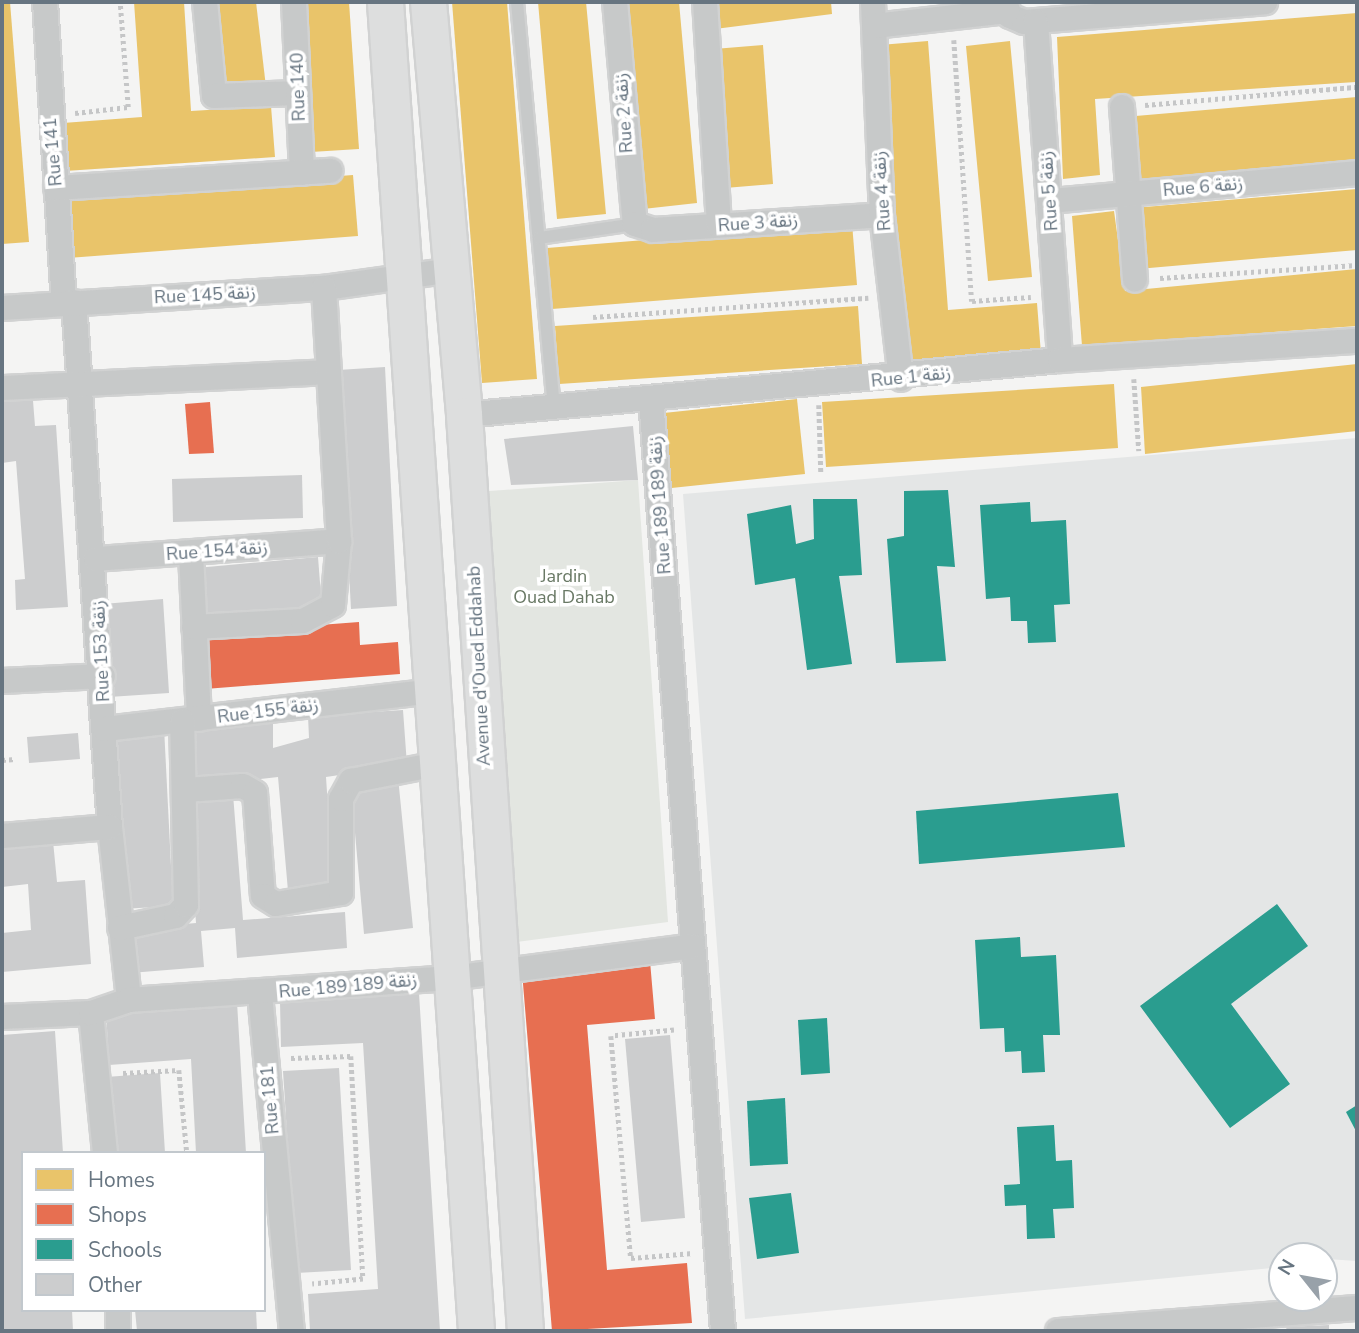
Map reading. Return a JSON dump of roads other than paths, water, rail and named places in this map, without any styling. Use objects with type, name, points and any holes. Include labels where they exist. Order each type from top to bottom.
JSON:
[{"type":"street","name":"Rue 141","points":[[45,2],[50,116],[69,303]]},
{"type":"street","points":[[205,2],[214,96],[298,93]]},
{"type":"street","name":"Rue 140","points":[[294,2],[302,173]]},
{"type":"street","points":[[385,2],[407,278],[430,691],[438,764],[476,1331]]},
{"type":"street","name":"Avenue d'Oued Eddahab","points":[[429,2],[464,415],[496,968],[524,1331]]},
{"type":"street","name":"Rue 2 زنقة","points":[[615,2],[635,224]]},
{"type":"street","points":[[705,2],[719,225]]},
{"type":"street","points":[[873,14],[1017,14],[1265,2]]},
{"type":"street","name":"Rue 4 زنقة","points":[[873,14],[882,215],[901,379]]},
{"type":"street","name":"Rue 5 زنقة","points":[[1017,14],[1050,201],[1060,360]]},
{"type":"street","points":[[1122,107],[1135,280]]},
{"type":"street","points":[[56,188],[330,171]]},
{"type":"street","name":"Rue 6 زنقة","points":[[1050,201],[1357,173]]},
{"type":"street","name":"Rue 3 زنقة","points":[[635,224],[653,230],[882,215]]},
{"type":"street","name":"Rue 145 زنقة","points":[[2,308],[324,288],[452,270]]},
{"type":"street","points":[[194,627],[321,616],[338,588],[339,541],[324,288]]},
{"type":"street","name":"Rue 153 زنقة","points":[[69,303],[80,384],[96,559],[110,827],[128,1000]]},
{"type":"street","name":"Rue 1 زنقة","points":[[464,415],[818,387],[1060,360],[1357,341]]},
{"type":"street","points":[[2,388],[329,372]]},
{"type":"street","name":"Rue 189 زنقة 189","points":[[652,399],[723,1331]]},
{"type":"street","name":"Rue 154 زنقة","points":[[96,559],[339,541]]},
{"type":"street","points":[[120,928],[176,916],[186,905],[186,790],[194,627],[191,554]]},
{"type":"street","points":[[2,681],[103,676]]},
{"type":"street","name":"Rue 155 زنقة","points":[[105,729],[430,691]]},
{"type":"street","points":[[186,790],[243,786],[255,793],[264,896],[276,904],[341,893],[341,799],[351,782],[438,764]]},
{"type":"street","points":[[2,836],[110,827]]},
{"type":"street","name":"Rue 189 زنقة 189","points":[[2,1017],[91,1013],[128,1000],[260,994],[451,978],[496,968],[693,946]]},
{"type":"street","name":"Rue 181","points":[[260,994],[292,1331]]},
{"type":"street","points":[[91,1013],[105,1151]]},
{"type":"street","points":[[1058,1331],[1262,1323],[1357,1308]]},
{"type":"street","points":[[118,1312],[118,1331]]},
{"type":"lane","points":[[517,2],[554,406]]},
{"type":"lane","points":[[538,238],[635,224]]},
{"type":"park label","name":"Jardin Ouad Dahab","points":[[564,587]]}]
